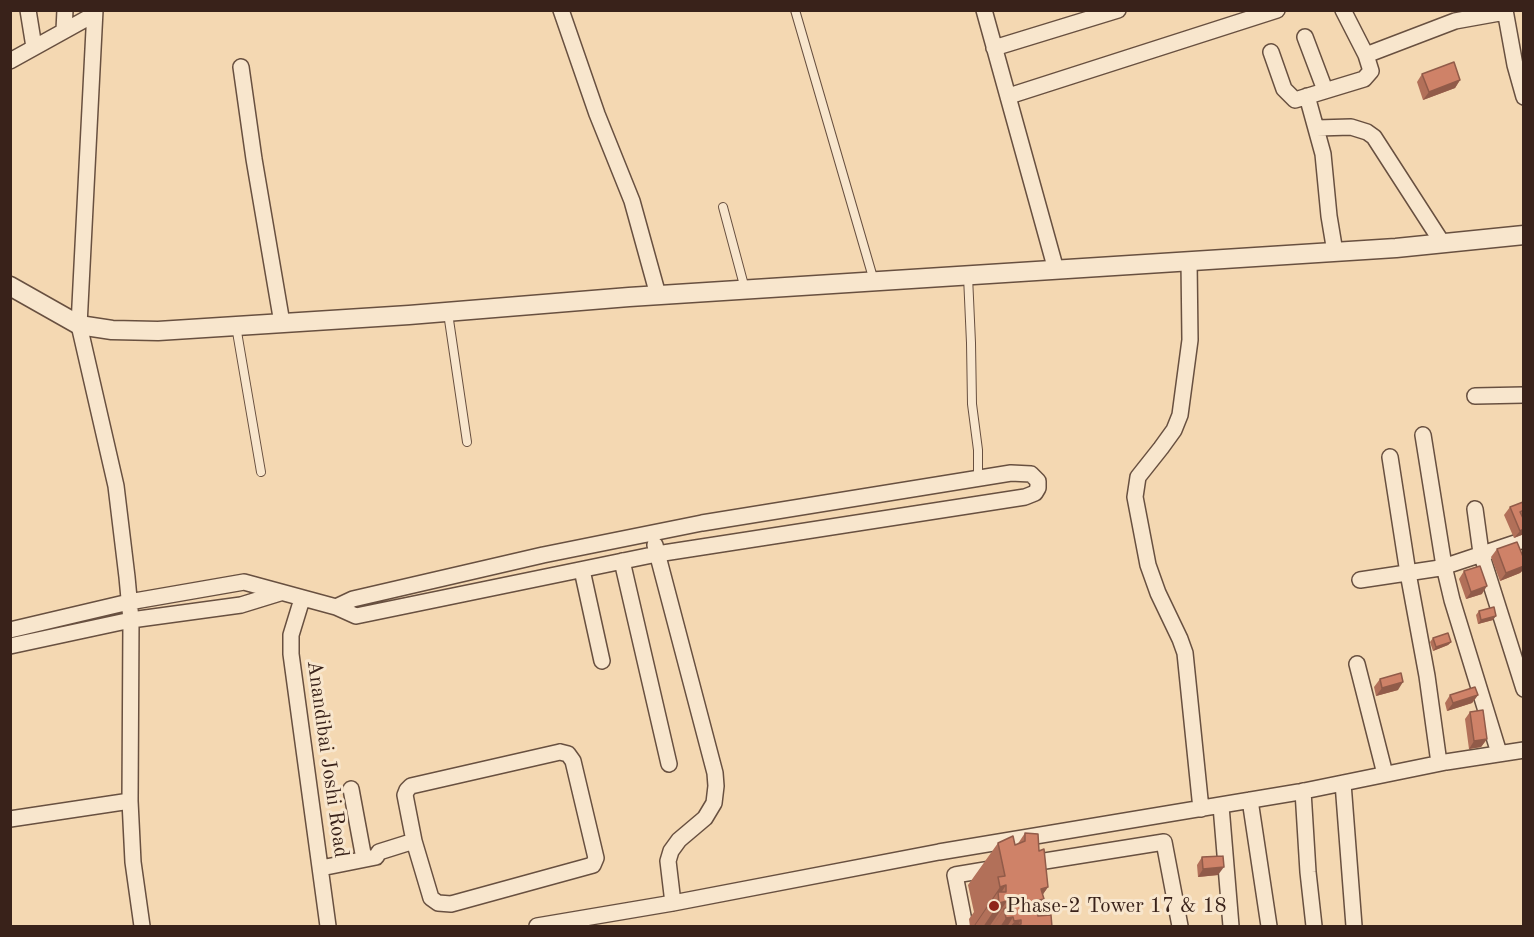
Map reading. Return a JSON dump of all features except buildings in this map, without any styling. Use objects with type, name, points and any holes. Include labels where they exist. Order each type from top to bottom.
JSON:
[{"type":"street","points":[[28,10],[34,47]]},
{"type":"street","points":[[64,30],[65,10]]},
{"type":"street","points":[[561,10],[597,114],[632,201],[658,295]]},
{"type":"street","points":[[984,10],[1056,270]]},
{"type":"street","points":[[994,48],[1118,10]]},
{"type":"street","points":[[1009,96],[1277,10]]},
{"type":"street","points":[[1271,52],[1284,89],[1294,100],[1364,79],[1371,71],[1366,55],[1343,10]]},
{"type":"street","points":[[1366,55],[1455,21],[1505,11],[1523,91]]},
{"type":"street","points":[[10,61],[94,13]]},
{"type":"street","points":[[94,13],[79,326],[116,486],[129,602],[130,801],[133,862],[142,927]]},
{"type":"street","points":[[1305,37],[1325,90]]},
{"type":"street","points":[[241,66],[254,159],[282,323]]},
{"type":"street","points":[[1307,96],[1323,154],[1335,252]]},
{"type":"street","points":[[1317,128],[1352,127],[1367,132],[1374,138],[1443,244]]},
{"type":"street","points":[[10,286],[79,326],[147,331],[658,295],[1335,252],[1524,235]]},
{"type":"street","points":[[1189,261],[1190,340],[1180,415],[1174,430],[1138,477],[1135,497],[1148,566],[1185,653],[1201,809]]},
{"type":"street","points":[[1475,396],[1524,395]]},
{"type":"street","points":[[1423,435],[1444,566],[1452,600],[1499,753]]},
{"type":"street","points":[[1390,457],[1427,676],[1439,763]]},
{"type":"street","points":[[10,630],[129,602],[244,582],[336,608],[356,616],[657,554],[1025,496],[1035,493],[1038,488],[1036,477],[1022,472],[702,523],[543,555],[353,599],[336,608]]},
{"type":"street","points":[[812,505],[815,530]]},
{"type":"street","points":[[1475,509],[1481,553],[1524,689]]},
{"type":"street","points":[[651,533],[715,772],[716,786],[714,803],[705,818],[679,840],[671,851],[668,861],[673,903]]},
{"type":"street","points":[[1360,580],[1444,566],[1524,540]]},
{"type":"street","points":[[622,561],[669,764]]},
{"type":"street","points":[[582,570],[602,662]]},
{"type":"street","points":[[10,646],[130,620],[241,605],[280,593]]},
{"type":"street","name":"Anandibai Joshi Road","points":[[302,599],[291,635],[291,654],[328,927]]},
{"type":"street","points":[[1357,664],[1385,774]]},
{"type":"street","points":[[537,927],[939,852],[1221,806],[1439,763],[1524,750]]},
{"type":"street","points":[[560,752],[567,754],[573,761],[596,858],[593,865],[451,904],[438,903],[431,898],[416,846],[405,795],[411,786],[560,752]]},
{"type":"street","points":[[1343,783],[1354,927]]},
{"type":"street","points":[[351,789],[375,857]]},
{"type":"street","points":[[1303,791],[1314,927]]},
{"type":"street","points":[[1250,800],[1269,927]]},
{"type":"street","points":[[10,819],[130,801]]},
{"type":"street","points":[[1221,806],[1231,927]]},
{"type":"street","points":[[965,927],[955,875],[1164,842],[1180,927]]},
{"type":"street","points":[[321,868],[416,846]]},
{"type":"lane","points":[[795,10],[874,282]]},
{"type":"lane","points":[[723,207],[746,290]]},
{"type":"lane","points":[[968,276],[972,404],[978,450],[978,478]]},
{"type":"lane","points":[[448,311],[467,442]]},
{"type":"lane","points":[[236,326],[261,472]]},
{"type":"place","name":"Phase-2 Tower 17 & 18","points":[[994,906]]}]
